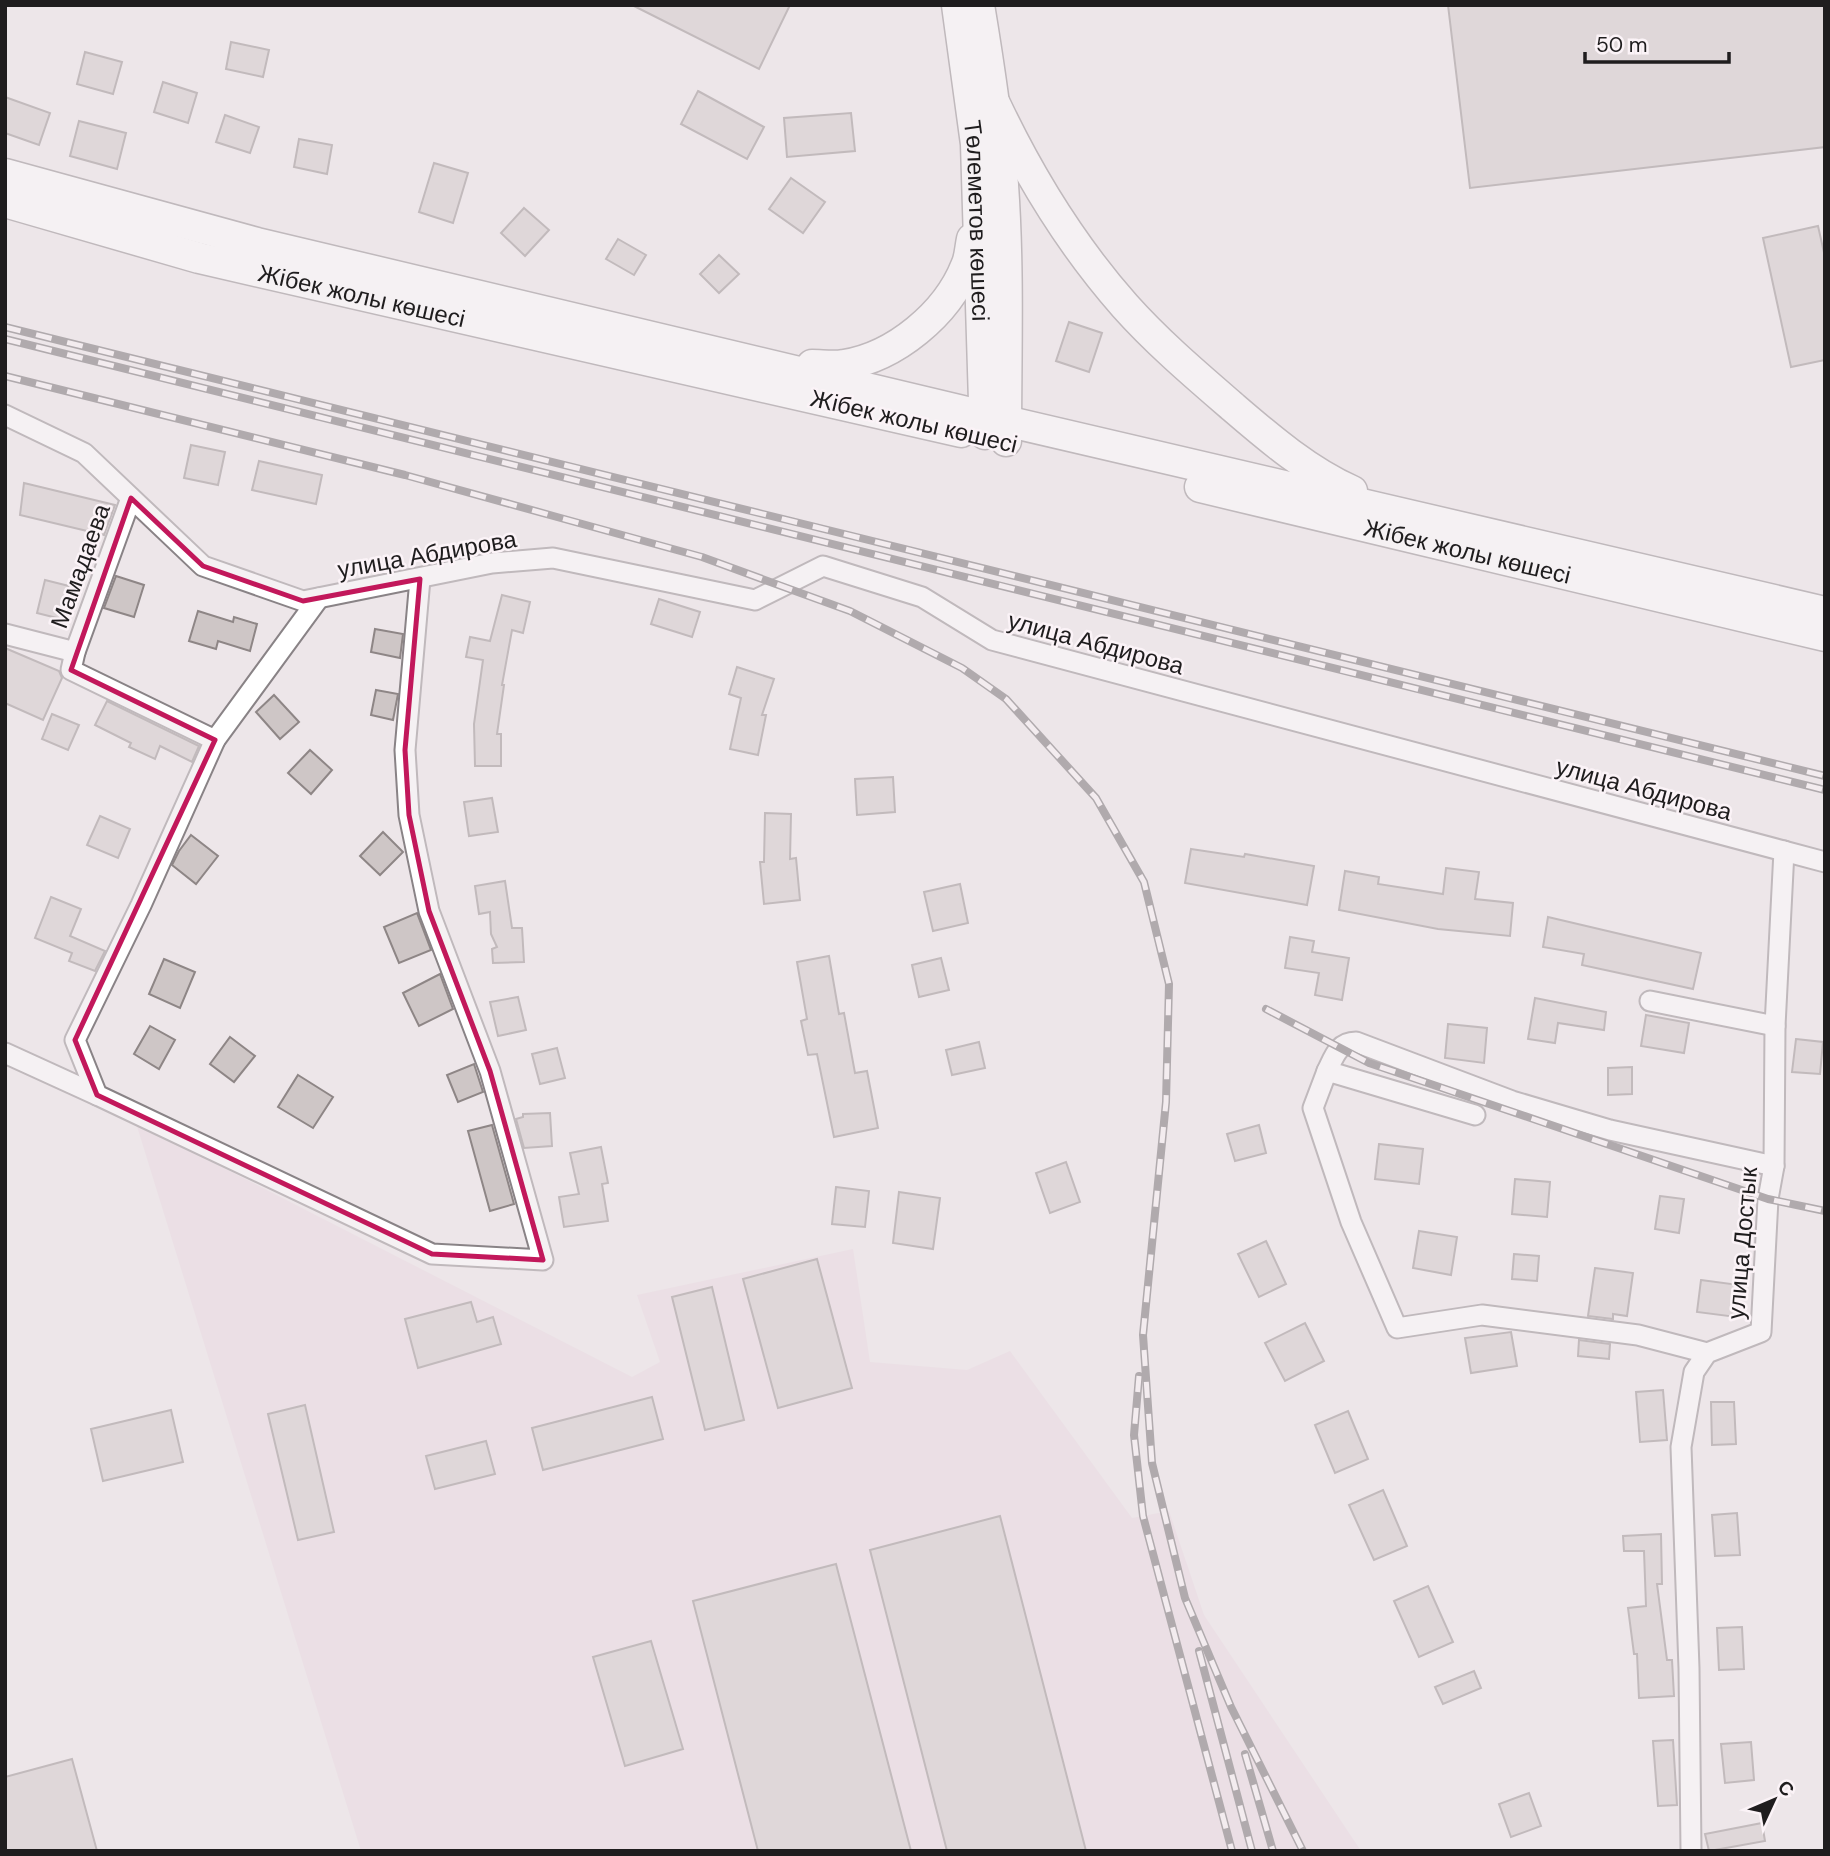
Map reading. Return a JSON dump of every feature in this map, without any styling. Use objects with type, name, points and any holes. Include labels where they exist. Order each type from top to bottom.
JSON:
[{"type":"main road","name":"Төлеметов көшесі","points":[[957,5],[976,144],[995,429]]},
{"type":"main road","name":"Төлеметов көшесі","points":[[979,5],[995,104],[1003,187],[1007,323],[995,429]]},
{"type":"main road","points":[[995,104],[1037,183],[1075,244],[1135,316],[1192,372],[1255,426],[1329,481],[1406,514]]},
{"type":"main road","name":"Жібек жолы көшесі","points":[[5,174],[257,243],[769,365]]},
{"type":"main road","name":"Жібек жолы көшесі","points":[[5,202],[200,258],[995,429],[1825,636]]},
{"type":"main road","points":[[769,365],[844,365],[884,353],[921,326],[948,298],[967,265],[979,203]]},
{"type":"main road","points":[[769,365],[995,429],[1406,514]]},
{"type":"main road","name":"Жібек жолы көшесі","points":[[1406,514],[1825,612]]},
{"type":"street","name":"улица Абдирова","points":[[6,418],[84,453],[203,566],[303,601],[492,563],[553,558],[755,600],[823,566],[922,597],[992,640],[1825,862]]},
{"type":"street","name":"Мамадаева","points":[[131,498],[75,652],[71,670],[215,740]]},
{"type":"street","points":[[5,1053],[432,1254],[543,1261],[490,1071],[429,911],[409,815],[405,750],[420,579]]},
{"type":"street","points":[[97,1095],[75,1040],[141,905],[215,740],[319,598]]},
{"type":"street","name":"Мамадаева","points":[[5,634],[75,652]]},
{"type":"street","name":"улица Достык","points":[[1707,1353],[1761,1332],[1768,1199],[1774,1166],[1775,1026],[1784,852]]},
{"type":"street","points":[[1650,1001],[1775,1026]]},
{"type":"street","points":[[1691,1851],[1689,1668],[1681,1447],[1694,1372],[1707,1353],[1638,1335],[1482,1315],[1397,1328],[1351,1222],[1312,1108],[1326,1071],[1339,1047],[1347,1042],[1356,1042],[1512,1101],[1561,1116],[1610,1130],[1774,1166]]},
{"type":"street","points":[[1326,1071],[1475,1115]]},
{"type":"highlighted area","points":[[131,498],[203,566],[303,601],[420,579],[405,750],[409,815],[429,911],[490,1071],[543,1260],[432,1254],[97,1095],[75,1040],[215,740],[71,670]]},
{"type":"shaded area","points":[[136,1123],[632,1377],[660,1362],[637,1295],[853,1249],[870,1362],[967,1370],[1010,1351],[1132,1518],[1169,1511],[1204,1615],[1361,1851],[361,1851]]},
{"type":"building","points":[[632,5],[790,5],[759,69]]},
{"type":"building","points":[[1448,5],[1825,5],[1825,147],[1470,188]]},
{"type":"building","points":[[231,42],[269,50],[263,77],[226,69]]},
{"type":"building","points":[[85,52],[122,62],[113,94],[77,84]]},
{"type":"building","points":[[163,82],[197,93],[188,123],[154,112]]},
{"type":"building","points":[[698,91],[764,127],[747,159],[681,124]]},
{"type":"building","points":[[5,97],[50,113],[39,145],[5,133]]},
{"type":"building","points":[[851,113],[855,151],[787,157],[784,118]]},
{"type":"building","points":[[225,115],[259,127],[250,153],[216,142]]},
{"type":"building","points":[[79,121],[126,133],[117,169],[70,156]]},
{"type":"building","points":[[299,139],[332,145],[327,174],[294,167]]},
{"type":"building","points":[[434,163],[468,173],[453,223],[419,212]]},
{"type":"building","points":[[791,178],[825,202],[803,233],[769,209]]},
{"type":"building","points":[[524,208],[549,230],[525,256],[501,233]]},
{"type":"building","points":[[1818,226],[1825,257],[1825,360],[1791,367],[1763,238]]},
{"type":"building","points":[[618,239],[646,255],[634,275],[606,259]]},
{"type":"building","points":[[719,255],[739,274],[719,293],[700,274]]},
{"type":"building","points":[[1069,322],[1102,333],[1089,372],[1056,361]]},
{"type":"building","points":[[191,445],[225,452],[218,485],[184,478]]},
{"type":"building","points":[[259,461],[322,475],[316,504],[252,490]]},
{"type":"building","points":[[24,483],[115,505],[104,535],[20,515]]},
{"type":"building","points":[[116,576],[144,585],[134,617],[104,608]]},
{"type":"building","points":[[45,580],[69,586],[61,619],[37,613]]},
{"type":"building","points":[[502,595],[530,602],[523,633],[512,630],[502,685],[497,734],[501,734],[501,766],[475,766],[474,724],[483,660],[466,657],[470,637],[490,641]]},
{"type":"building","points":[[659,599],[700,612],[692,637],[651,624]]},
{"type":"building","points":[[198,611],[233,622],[234,617],[257,624],[250,651],[218,641],[216,649],[189,641]]},
{"type":"building","points":[[375,629],[403,634],[400,658],[371,652]]},
{"type":"building","points":[[5,648],[59,671],[62,678],[43,720],[5,703]]},
{"type":"building","points":[[737,667],[774,679],[762,715],[766,715],[758,755],[730,749],[741,698],[729,694]]},
{"type":"building","points":[[376,690],[398,694],[393,720],[371,715]]},
{"type":"building","points":[[274,695],[299,722],[280,739],[256,712]]},
{"type":"building","points":[[107,701],[199,746],[192,762],[160,746],[155,759],[129,747],[131,743],[95,725]]},
{"type":"building","points":[[52,714],[79,725],[68,750],[42,739]]},
{"type":"building","points":[[310,750],[332,770],[311,794],[288,773]]},
{"type":"building","points":[[893,777],[895,812],[857,815],[855,779]]},
{"type":"building","points":[[492,798],[498,832],[469,836],[464,802]]},
{"type":"building","points":[[765,813],[791,814],[790,859],[796,858],[800,900],[764,904],[760,862],[764,862]]},
{"type":"building","points":[[100,816],[130,829],[118,858],[87,845]]},
{"type":"building","points":[[383,832],[403,852],[380,875],[360,856]]},
{"type":"building","points":[[191,835],[218,856],[196,884],[172,865]]},
{"type":"building","points":[[1191,849],[1244,857],[1245,854],[1314,866],[1307,905],[1185,883]]},
{"type":"building","points":[[1446,868],[1479,872],[1475,899],[1513,903],[1510,936],[1438,929],[1339,910],[1345,871],[1379,877],[1378,884],[1443,894]]},
{"type":"building","points":[[505,881],[512,928],[522,928],[524,962],[493,963],[492,949],[497,947],[491,934],[490,912],[479,914],[475,886]]},
{"type":"building","points":[[960,884],[968,923],[933,931],[924,892]]},
{"type":"building","points":[[51,897],[81,909],[70,936],[105,951],[95,971],[69,961],[72,953],[35,938]]},
{"type":"building","points":[[417,913],[431,950],[399,963],[384,927]]},
{"type":"building","points":[[1548,917],[1701,953],[1693,989],[1582,965],[1584,954],[1543,947]]},
{"type":"building","points":[[1290,937],[1314,941],[1312,952],[1349,958],[1342,1000],[1315,995],[1319,973],[1285,968]]},
{"type":"building","points":[[829,956],[839,1014],[844,1013],[855,1073],[867,1071],[878,1128],[834,1137],[817,1054],[808,1055],[801,1021],[807,1019],[797,962]]},
{"type":"building","points":[[941,958],[949,990],[919,997],[912,965]]},
{"type":"building","points":[[164,959],[195,972],[180,1008],[149,994]]},
{"type":"building","points":[[440,974],[453,1009],[419,1026],[403,993]]},
{"type":"building","points":[[518,997],[526,1030],[498,1036],[490,1002]]},
{"type":"building","points":[[1535,998],[1606,1012],[1604,1030],[1558,1023],[1555,1043],[1528,1039]]},
{"type":"building","points":[[1646,1015],[1689,1023],[1684,1053],[1641,1046]]},
{"type":"building","points":[[1448,1024],[1487,1028],[1484,1063],[1445,1058]]},
{"type":"building","points":[[150,1026],[175,1040],[159,1069],[134,1054]]},
{"type":"building","points":[[230,1037],[255,1056],[234,1082],[210,1064]]},
{"type":"building","points":[[1796,1039],[1823,1042],[1820,1074],[1792,1072]]},
{"type":"building","points":[[979,1042],[985,1068],[952,1075],[946,1050]]},
{"type":"building","points":[[557,1048],[565,1078],[540,1084],[532,1054]]},
{"type":"building","points":[[474,1064],[483,1092],[458,1102],[447,1075]]},
{"type":"building","points":[[1632,1067],[1632,1094],[1608,1095],[1608,1068]]},
{"type":"building","points":[[298,1075],[333,1097],[313,1128],[278,1107]]},
{"type":"building","points":[[550,1113],[552,1146],[524,1148],[516,1119],[523,1117],[523,1114]]},
{"type":"building","points":[[492,1125],[514,1204],[490,1211],[468,1131]]},
{"type":"building","points":[[1259,1125],[1266,1153],[1235,1161],[1227,1134]]},
{"type":"building","points":[[1379,1144],[1423,1149],[1419,1184],[1375,1179]]},
{"type":"building","points":[[601,1147],[608,1183],[602,1184],[608,1221],[564,1227],[559,1197],[579,1194],[570,1153]]},
{"type":"building","points":[[1066,1162],[1080,1202],[1050,1213],[1036,1173]]},
{"type":"building","points":[[1515,1179],[1550,1182],[1547,1217],[1512,1214]]},
{"type":"building","points":[[836,1187],[869,1191],[865,1227],[832,1224]]},
{"type":"building","points":[[899,1192],[940,1198],[933,1249],[893,1243]]},
{"type":"building","points":[[1660,1196],[1684,1199],[1679,1233],[1655,1229]]},
{"type":"building","points":[[1419,1231],[1457,1237],[1451,1275],[1413,1268]]},
{"type":"building","points":[[1266,1241],[1286,1284],[1259,1297],[1238,1254]]},
{"type":"building","points":[[1514,1254],[1539,1256],[1537,1281],[1512,1279]]},
{"type":"building","points":[[817,1259],[852,1388],[778,1408],[743,1279]]},
{"type":"building","points":[[1595,1268],[1633,1273],[1627,1316],[1613,1314],[1613,1319],[1588,1316]]},
{"type":"building","points":[[1701,1280],[1739,1285],[1736,1317],[1697,1312]]},
{"type":"building","points":[[712,1287],[744,1420],[705,1430],[672,1297]]},
{"type":"building","points":[[471,1302],[477,1322],[493,1317],[501,1344],[418,1368],[405,1319]]},
{"type":"building","points":[[1305,1323],[1324,1361],[1285,1381],[1265,1343]]},
{"type":"building","points":[[1511,1332],[1517,1366],[1471,1373],[1465,1338]]},
{"type":"building","points":[[1579,1340],[1610,1344],[1609,1359],[1578,1356]]},
{"type":"building","points":[[1663,1390],[1667,1440],[1640,1442],[1636,1392]]},
{"type":"building","points":[[652,1397],[663,1439],[543,1470],[532,1428]]},
{"type":"building","points":[[1711,1402],[1734,1402],[1736,1444],[1712,1445]]},
{"type":"building","points":[[305,1405],[334,1532],[298,1540],[268,1414]]},
{"type":"building","points":[[171,1410],[183,1462],[103,1481],[91,1429]]},
{"type":"building","points":[[1348,1411],[1368,1459],[1335,1473],[1315,1425]]},
{"type":"building","points":[[486,1441],[495,1474],[435,1489],[426,1456]]},
{"type":"building","points":[[1383,1490],[1407,1546],[1374,1560],[1349,1505]]},
{"type":"building","points":[[1737,1513],[1740,1555],[1715,1556],[1712,1515]]},
{"type":"building","points":[[1000,1516],[1086,1851],[947,1851],[870,1550]]},
{"type":"building","points":[[1661,1534],[1662,1584],[1657,1584],[1667,1660],[1672,1660],[1674,1696],[1639,1698],[1637,1654],[1634,1654],[1628,1608],[1646,1606],[1644,1551],[1624,1551],[1623,1536]]},
{"type":"building","points":[[836,1564],[911,1851],[758,1851],[693,1601]]},
{"type":"building","points":[[1428,1586],[1453,1642],[1419,1657],[1394,1601]]},
{"type":"building","points":[[1742,1627],[1744,1669],[1719,1670],[1717,1628]]},
{"type":"building","points":[[651,1641],[683,1749],[625,1766],[593,1657]]},
{"type":"building","points":[[1474,1671],[1481,1688],[1443,1704],[1435,1687]]},
{"type":"building","points":[[1673,1740],[1677,1805],[1658,1806],[1653,1741]]},
{"type":"building","points":[[1751,1742],[1754,1780],[1725,1783],[1721,1744]]},
{"type":"building","points":[[72,1759],[97,1851],[5,1851],[5,1777]]},
{"type":"building","points":[[1529,1793],[1541,1826],[1511,1837],[1499,1804]]},
{"type":"building","points":[[1762,1823],[1765,1841],[1709,1851],[1705,1834]]},
{"type":"railway","points":[[5,327],[1825,776]]},
{"type":"railway","points":[[5,339],[1825,790]]},
{"type":"railway","points":[[5,376],[405,475],[702,557],[850,611],[962,668],[1006,699],[1096,798],[1144,882],[1169,984],[1166,1102],[1143,1335],[1152,1463],[1185,1598],[1231,1707],[1303,1851]]},
{"type":"railway","points":[[1266,1009],[1369,1063],[1768,1199],[1825,1211]]},
{"type":"railway","points":[[1139,1376],[1134,1435],[1143,1516],[1232,1851]]},
{"type":"railway","points":[[1199,1651],[1252,1851]]},
{"type":"railway","points":[[1245,1754],[1273,1851]]}]
